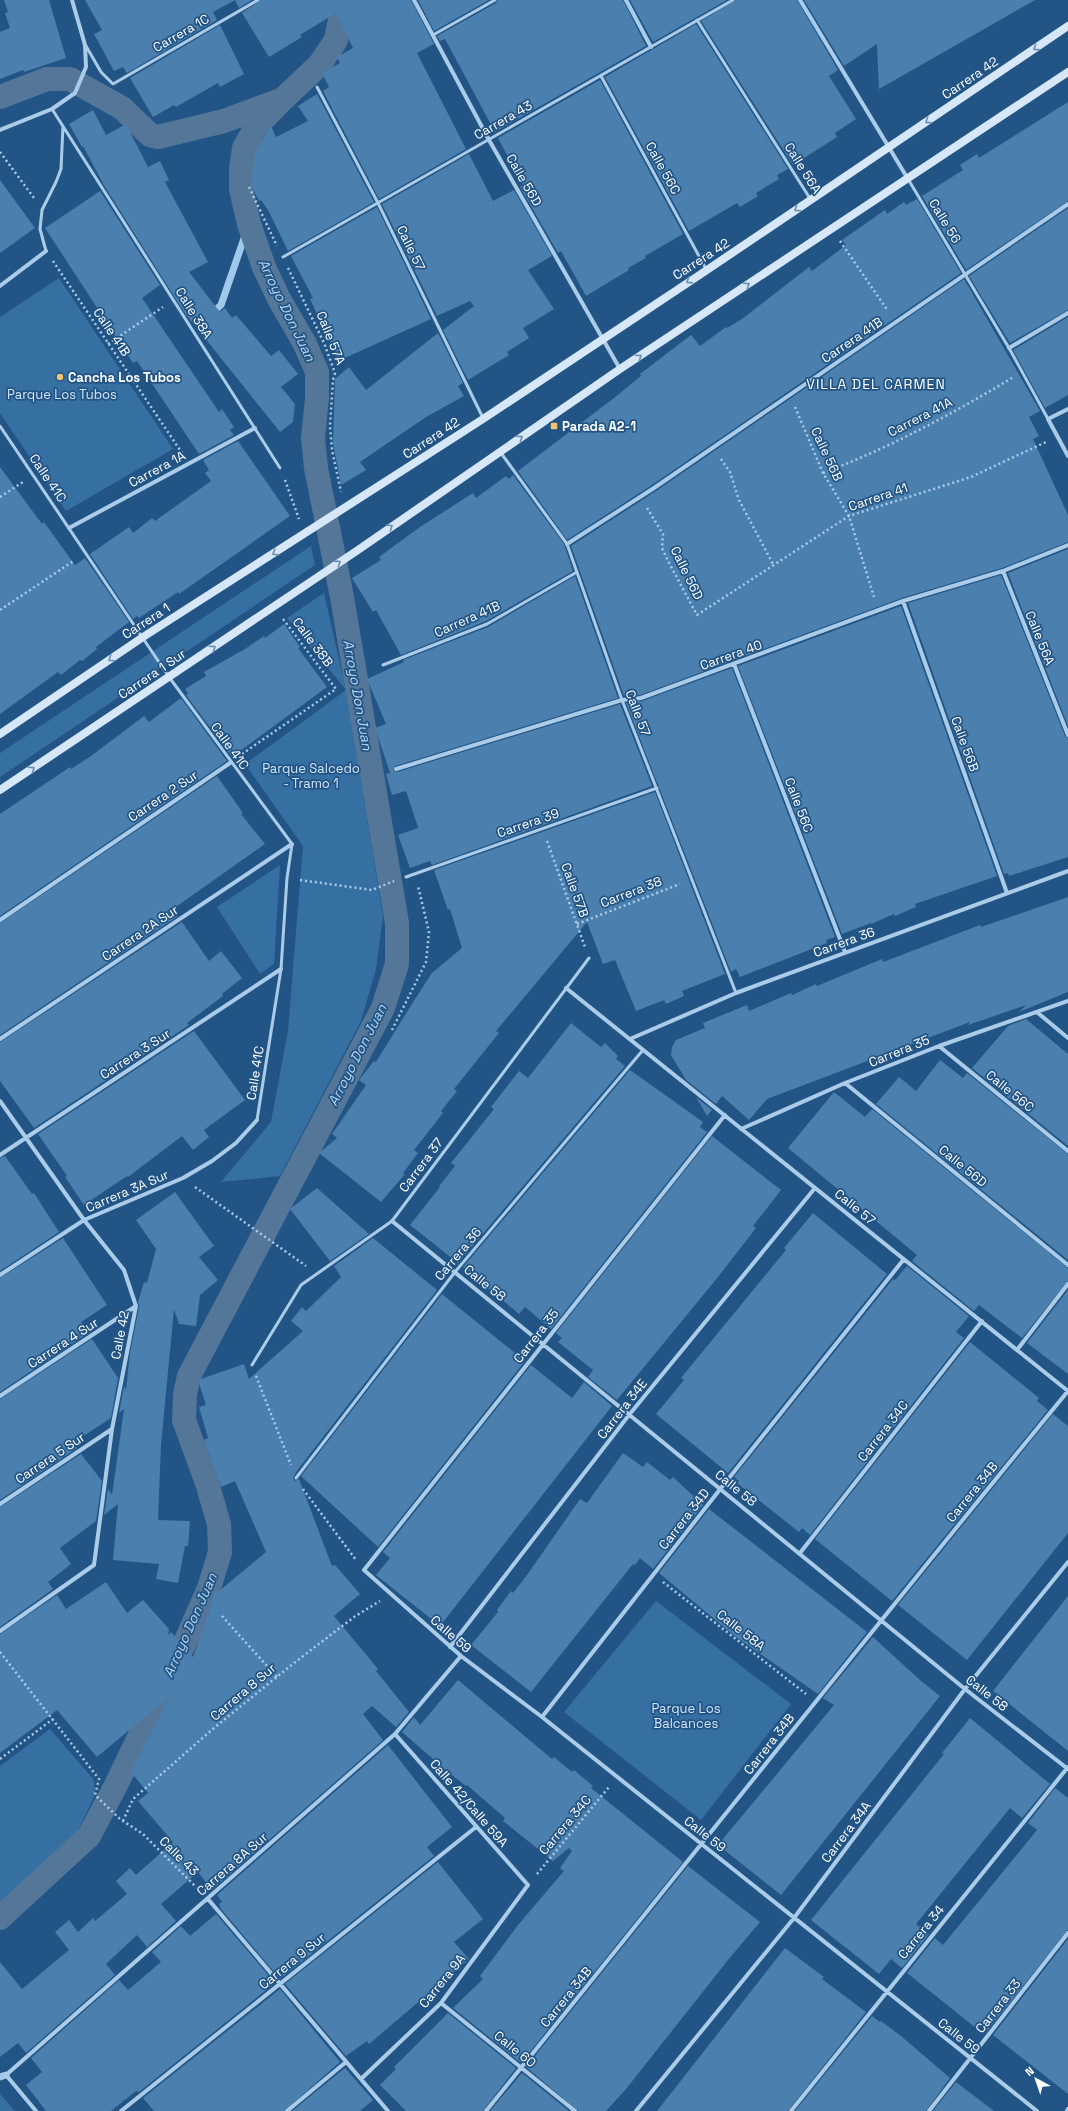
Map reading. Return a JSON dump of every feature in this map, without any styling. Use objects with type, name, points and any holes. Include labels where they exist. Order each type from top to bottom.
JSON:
[{"type":"street","points":[[0,130],[52,109],[75,93],[86,67],[85,45],[72,0]]},
{"type":"street","name":"Calle 56D","points":[[414,0],[489,140],[620,369]]},
{"type":"street","points":[[626,0],[650,47]]},
{"type":"street","name":"Calle 56","points":[[800,0],[908,179]]},
{"type":"street","name":"Carrera 42","points":[[307,533],[483,419],[707,270],[1068,26]]},
{"type":"street","points":[[500,452],[620,369],[1068,72]]},
{"type":"street","name":"Carrera 41B","points":[[567,544],[713,447],[1068,204]]},
{"type":"street","points":[[0,286],[46,251]]},
{"type":"street","points":[[1009,348],[1068,313]]},
{"type":"street","points":[[1048,419],[1068,409]]},
{"type":"street","name":"Calle 56","points":[[1048,419],[1068,456]]},
{"type":"street","name":"Carrera 1A","points":[[69,528],[255,428]]},
{"type":"street","name":"Carrera 1 Sur","points":[[0,790],[358,550],[500,452]]},
{"type":"street","name":"Carrera 1","points":[[0,734],[143,637],[307,533]]},
{"type":"street","name":"Carrera 40","points":[[396,769],[622,700],[640,698],[903,601],[1003,572],[1068,545]]},
{"type":"street","name":"Calle 56A","points":[[1003,572],[1068,735]]},
{"type":"street","name":"Calle 56B","points":[[903,601],[1007,893]]},
{"type":"street","name":"Calle 56C","points":[[734,664],[845,952]]},
{"type":"street","name":"Carrera 2 Sur","points":[[0,920],[230,763]]},
{"type":"street","name":"Carrera 2A Sur","points":[[0,1039],[292,844]]},
{"type":"street","name":"Carrera 36","points":[[630,1039],[736,993],[1068,871]]},
{"type":"street","name":"Carrera 3 Sur","points":[[0,1155],[280,969]]},
{"type":"street","points":[[566,988],[630,1039]]},
{"type":"street","name":"Carrera 35","points":[[741,1129],[845,1083],[939,1046],[1068,1001]]},
{"type":"street","points":[[1038,1012],[1068,1038]]},
{"type":"street","name":"Calle 57","points":[[630,1039],[1068,1391]]},
{"type":"street","name":"Calle 56C","points":[[939,1046],[1068,1151]]},
{"type":"street","name":"Calle 56D","points":[[845,1083],[1068,1264]]},
{"type":"street","name":"Calle 42","points":[[0,1101],[84,1220],[124,1270],[136,1306],[112,1429],[94,1565],[0,1631]]},
{"type":"street","name":"Carrera 35","points":[[364,1570],[725,1116]]},
{"type":"street","name":"Carrera 3A Sur","points":[[0,1275],[84,1220],[183,1178],[236,1143],[258,1120]]},
{"type":"street","name":"Carrera 34E","points":[[450,1647],[629,1415],[815,1188]]},
{"type":"street","name":"Calle 58","points":[[392,1221],[965,1689],[1068,1768]]},
{"type":"street","name":"Carrera 34D","points":[[542,1717],[720,1488],[904,1259]]},
{"type":"street","points":[[1017,1350],[1068,1284]]},
{"type":"street","name":"Carrera 4 Sur","points":[[0,1396],[136,1306]]},
{"type":"street","name":"Carrera 34C","points":[[800,1554],[982,1321]]},
{"type":"street","name":"Carrera 34B","points":[[486,2111],[702,1845],[880,1619],[1068,1391]]},
{"type":"street","name":"Carrera 5 Sur","points":[[0,1504],[112,1429]]},
{"type":"street","name":"Carrera 34A","points":[[636,2111],[794,1918],[965,1689],[1068,1562]]},
{"type":"street","name":"Calle 59","points":[[364,1570],[461,1656],[618,1777],[1037,2111]]},
{"type":"street","name":"Carrera 8A Sur","points":[[36,2111],[6,2075],[395,1734],[461,1656]]},
{"type":"street","name":"Calle 42/Calle 59A","points":[[395,1734],[528,1885]]},
{"type":"street","name":"Carrera 34","points":[[791,2111],[1068,1768]]},
{"type":"street","name":"Carrera 9 Sur","points":[[121,2111],[476,1827]]},
{"type":"street","name":"Carrera 9A","points":[[362,2079],[441,2003],[528,1885]]},
{"type":"street","points":[[208,1899],[388,2111]]},
{"type":"street","name":"Carrera 33","points":[[929,2111],[1068,1933]]},
{"type":"street","name":"Calle 60","points":[[441,2003],[575,2111]]},
{"type":"street","points":[[287,2111],[346,2062]]},
{"type":"lane","name":"Carrera 1C","points":[[85,45],[101,72],[113,84],[258,0]]},
{"type":"lane","points":[[433,35],[495,0]]},
{"type":"lane","name":"Carrera 43","points":[[283,257],[733,0]]},
{"type":"lane","name":"Calle 56A","points":[[697,20],[811,200]]},
{"type":"lane","name":"Calle 56C","points":[[601,76],[707,270]]},
{"type":"lane","name":"Calle 57","points":[[317,87],[378,203],[483,419]]},
{"type":"lane","name":"Calle 38A","points":[[52,109],[280,468]]},
{"type":"lane","points":[[46,251],[40,229],[42,210],[61,169],[63,126]]},
{"type":"lane","name":"Calle 56","points":[[908,179],[1009,348],[1048,419]]},
{"type":"lane","name":"Calle 41C","points":[[0,426],[169,677],[230,763],[292,844],[287,878],[280,969],[258,1120]]},
{"type":"lane","name":"Calle 57","points":[[500,452],[567,544],[622,700],[736,993]]},
{"type":"lane","name":"Carrera 41B","points":[[383,665],[487,624],[577,572]]},
{"type":"lane","name":"Carrera 39","points":[[406,877],[656,788]]},
{"type":"lane","name":"Carrera 37","points":[[252,1365],[301,1285],[392,1221],[589,958]]},
{"type":"lane","name":"Carrera 36","points":[[296,1478],[455,1272],[643,1050]]},
{"type":"path","points":[[0,152],[42,210]]},
{"type":"path","name":"Calle 57A","points":[[249,187],[324,343],[335,373],[332,380],[330,426],[332,450],[345,508]]},
{"type":"path","points":[[831,229],[896,322]]},
{"type":"path","name":"Calle 41B","points":[[46,251],[189,463]]},
{"type":"path","points":[[108,344],[174,300]]},
{"type":"path","name":"Carrera 41A","points":[[823,473],[857,460],[962,407],[1023,372]]},
{"type":"path","name":"Calle 56B","points":[[790,394],[823,473],[849,516],[878,611]]},
{"type":"path","name":"Carrera 41","points":[[697,615],[849,516],[971,477],[1058,437]]},
{"type":"path","points":[[713,447],[730,472],[739,500],[774,566]]},
{"type":"path","points":[[280,468],[307,533]]},
{"type":"path","points":[[0,497],[33,475]]},
{"type":"path","name":"Calle 56D","points":[[639,497],[663,534],[662,548],[697,615]]},
{"type":"path","points":[[0,610],[86,553]]},
{"type":"path","name":"Calle 38B","points":[[230,763],[336,689],[274,606]]},
{"type":"path","name":"Calle 57B","points":[[542,829],[589,958]]},
{"type":"path","points":[[392,1030],[426,962],[429,932],[415,874]]},
{"type":"path","points":[[287,878],[372,890],[406,877]]},
{"type":"path","name":"Carrera 38","points":[[577,924],[692,880]]},
{"type":"path","points":[[183,1178],[316,1274]]},
{"type":"path","name":"Calle 58A","points":[[654,1574],[816,1701]]},
{"type":"path","name":"Carrera 8 Sur","points":[[122,1820],[133,1799],[277,1677],[354,1618],[391,1594]]},
{"type":"path","points":[[222,1616],[277,1677]]},
{"type":"path","name":"Calle 43","points":[[0,1652],[99,1779],[95,1795],[122,1820],[143,1834],[208,1899]]},
{"type":"path","points":[[0,1759],[53,1719]]},
{"type":"path","name":"Carrera 34C","points":[[528,1885],[618,1777]]},
{"type":"green space","name":"Cancha Los Tubos","points":[[59,278],[173,449],[66,511],[0,413],[0,317]]},
{"type":"green space","points":[[311,546],[315,565],[0,777],[0,753]]},
{"type":"green space","points":[[324,593],[346,690],[287,618]]},
{"type":"green space","name":"Parque Salcedo - Tramo 1","points":[[346,690],[383,916],[376,969],[361,1021],[280,1176],[221,1182],[271,1122],[288,1031],[303,846],[245,764]]},
{"type":"green space","points":[[280,865],[274,964],[260,974],[217,907]]},
{"type":"green space","name":"Parque Los Balcances","points":[[656,1601],[791,1704],[701,1820],[564,1712]]},
{"type":"green space","points":[[50,1729],[94,1780],[95,1795],[76,1835],[0,1910],[0,1766]]},
{"type":"green space","points":[[0,2094],[15,2111],[0,2111]]},
{"type":"building","points":[[4,0],[49,0],[66,58],[24,72],[23,70],[0,79],[0,32],[10,28],[5,13],[8,12]]},
{"type":"building","points":[[85,0],[235,0],[213,12],[217,20],[127,73],[123,67],[114,71],[94,34],[102,30]]},
{"type":"building","points":[[235,0],[252,0],[239,8]]},
{"type":"building","points":[[261,0],[411,0],[434,44],[417,53],[466,149],[379,199],[323,91],[329,87],[322,73],[340,63],[337,57],[353,48],[336,13],[300,35],[302,37],[269,57],[242,13]]},
{"type":"building","points":[[418,0],[489,0],[434,31]]},
{"type":"building","points":[[498,0],[623,0],[646,46],[495,132],[445,39],[440,41],[437,36],[496,3]]},
{"type":"building","points":[[630,0],[727,0],[653,42]]},
{"type":"building","points":[[736,0],[797,0],[838,70],[829,76],[856,119],[835,133],[837,137],[793,165],[701,21]]},
{"type":"building","points":[[804,0],[1035,0],[879,89],[877,44],[844,66]]},
{"type":"building","points":[[696,24],[788,169],[777,175],[779,179],[756,193],[758,196],[740,207],[737,203],[689,231],[605,77]]},
{"type":"building","points":[[220,25],[244,74],[220,87],[218,83],[176,107],[174,105],[153,117],[130,78]]},
{"type":"building","points":[[600,80],[683,234],[645,256],[646,258],[628,268],[629,270],[586,296],[561,251],[558,253],[520,187],[523,185],[498,138]]},
{"type":"building","points":[[317,94],[374,202],[288,251],[268,210],[261,200],[259,201],[251,185],[255,152],[271,126],[276,137],[308,121],[298,106]]},
{"type":"building","points":[[1068,102],[1068,201],[966,270],[922,196],[963,170],[960,165],[977,154],[979,158]]},
{"type":"building","points":[[93,110],[106,135],[126,124],[148,167],[160,161],[169,180],[165,182],[208,262],[189,272],[220,312],[225,308],[232,318],[236,315],[271,356],[279,350],[298,374],[281,387],[295,404],[293,422],[280,432],[184,312],[105,187],[83,146],[82,147],[69,124]]},
{"type":"building","points":[[469,154],[493,201],[514,190],[552,256],[528,270],[554,309],[523,328],[529,338],[507,352],[509,355],[468,380],[443,330],[474,306],[470,301],[437,316],[382,204]]},
{"type":"building","points":[[0,180],[35,228],[0,253]]},
{"type":"building","points":[[100,191],[160,285],[142,298],[219,412],[222,409],[234,427],[230,430],[234,435],[199,454],[137,361],[133,363],[45,228]]},
{"type":"building","points":[[917,199],[961,273],[652,485],[567,540],[518,471],[614,398],[641,376],[640,374],[691,335],[700,346],[726,327],[727,328],[742,319],[809,267],[812,271],[846,245],[842,240],[885,210],[887,214],[904,202],[906,205]]},
{"type":"building","points":[[377,207],[431,319],[336,362],[336,343],[332,346],[310,299],[313,298],[291,256]]},
{"type":"building","points":[[1068,208],[1068,310],[1010,343],[969,276]]},
{"type":"building","points":[[964,279],[1040,411],[1029,417],[1039,436],[1033,439],[1068,515],[1068,542],[1002,568],[902,598],[640,695],[624,696],[571,546],[656,491]]},
{"type":"building","points":[[1068,317],[1068,395],[1045,408],[1013,350]]},
{"type":"building","points":[[438,333],[463,383],[458,386],[464,396],[426,417],[360,462],[366,470],[341,485],[333,443],[335,379],[349,367],[366,390]]},
{"type":"building","points":[[238,441],[290,516],[179,594],[178,592],[139,618],[137,616],[133,619],[90,554],[129,527],[133,533],[152,518],[155,521],[211,481],[205,473],[209,470],[203,460]]},
{"type":"building","points":[[0,467],[42,524],[44,522],[75,565],[85,558],[129,622],[96,647],[97,649],[82,661],[80,660],[61,675],[58,672],[0,714]]},
{"type":"building","points":[[513,475],[564,544],[573,571],[486,621],[401,655],[376,610],[373,612],[352,578],[381,560],[379,557],[420,527],[473,493],[476,498],[506,476],[509,479]]},
{"type":"building","points":[[1068,549],[1068,726],[1008,573]]},
{"type":"building","points":[[1001,575],[1065,736],[1068,738],[1068,857],[1009,876],[1008,873],[1004,874],[908,603]]},
{"type":"building","points":[[575,576],[618,698],[395,766],[393,770],[397,772],[620,704],[652,786],[432,865],[430,861],[410,868],[398,835],[418,828],[406,791],[392,795],[386,774],[390,773],[375,728],[386,724],[367,679],[404,662],[403,660],[488,627]]},
{"type":"building","points":[[901,606],[997,876],[915,904],[916,907],[895,916],[894,914],[842,934],[738,666]]},
{"type":"building","points":[[284,624],[300,647],[298,648],[327,687],[232,757],[186,695],[188,693],[185,689],[206,676],[204,672],[245,649],[264,636],[265,638]]},
{"type":"building","points":[[732,668],[835,937],[826,940],[827,943],[740,977],[736,969],[731,972],[626,703],[642,701]]},
{"type":"building","points":[[181,698],[227,761],[0,916],[0,814],[70,767],[71,769],[91,756],[144,716],[149,722]]},
{"type":"building","points":[[217,776],[243,813],[241,814],[265,844],[173,909],[178,916],[0,1035],[0,923]]},
{"type":"building","points":[[655,792],[725,974],[682,991],[684,996],[666,1004],[664,1000],[636,1011],[615,960],[603,964],[587,922],[496,1031],[499,1033],[454,1089],[457,1091],[441,1111],[443,1113],[414,1150],[418,1153],[403,1173],[405,1174],[381,1202],[319,1153],[337,1138],[332,1134],[366,1085],[359,1080],[374,1061],[376,1062],[432,973],[462,948],[450,909],[448,910],[434,870]]},
{"type":"building","points":[[1068,897],[1068,992],[1019,1012],[1026,1005],[968,1025],[970,1022],[767,1099],[749,1120],[722,1096],[716,1104],[686,1080],[671,1055],[672,1047],[676,1040],[705,1028],[703,1023],[747,1005],[749,1011],[791,993],[792,995],[816,984],[817,986],[882,959],[883,962],[980,925],[981,927]]},
{"type":"building","points":[[182,922],[209,961],[221,951],[242,978],[222,994],[223,996],[187,1023],[189,1025],[34,1128],[0,1081],[0,1042]]},
{"type":"building","points":[[1026,1019],[1068,1054],[1068,1146],[972,1068],[1008,1026]]},
{"type":"building","points":[[571,1023],[601,1047],[605,1043],[618,1056],[616,1059],[625,1066],[458,1263],[410,1225],[455,1166],[451,1163],[494,1109],[491,1107],[519,1071],[528,1078]]},
{"type":"building","points":[[194,1031],[245,1100],[204,1130],[209,1137],[193,1150],[182,1136],[128,1177],[127,1176],[84,1205],[65,1177],[67,1176],[38,1134]]},
{"type":"building","points":[[940,1060],[963,1078],[967,1073],[1068,1154],[1068,1260],[876,1104],[899,1077],[916,1091]]},
{"type":"building","points":[[630,1070],[703,1122],[700,1127],[707,1132],[551,1329],[525,1307],[519,1314],[463,1267]]},
{"type":"building","points":[[834,1092],[865,1117],[872,1109],[1068,1268],[1068,1281],[1022,1338],[979,1305],[974,1311],[912,1261],[917,1255],[788,1148]]},
{"type":"building","points":[[696,1097],[712,1110],[707,1116]]},
{"type":"building","points":[[712,1136],[781,1190],[753,1226],[756,1228],[718,1277],[617,1400],[588,1377],[593,1370],[558,1342],[562,1338],[556,1333]]},
{"type":"building","points":[[5,1156],[32,1194],[34,1193],[59,1232],[0,1271],[0,1158]]},
{"type":"building","points":[[317,1188],[369,1234],[330,1261],[290,1209]]},
{"type":"building","points":[[175,1192],[214,1246],[199,1257],[218,1280],[200,1295],[196,1326],[179,1324],[174,1309],[161,1445],[158,1520],[190,1521],[188,1546],[185,1546],[178,1583],[156,1579],[159,1564],[113,1560],[118,1504],[104,1515],[108,1489],[112,1495],[124,1409],[119,1413],[124,1386],[126,1390],[130,1353],[139,1307],[138,1302],[144,1282],[147,1283],[156,1249],[136,1220]]},
{"type":"building","points":[[813,1213],[887,1274],[728,1473],[656,1414],[684,1380],[681,1378],[786,1250],[784,1248]]},
{"type":"building","points":[[63,1238],[107,1305],[81,1322],[88,1333],[0,1392],[0,1278]]},
{"type":"building","points":[[373,1238],[437,1290],[296,1472],[293,1478],[295,1481],[299,1479],[332,1566],[335,1565],[360,1594],[334,1616],[378,1669],[376,1671],[409,1712],[396,1727],[372,1706],[363,1714],[383,1740],[212,1890],[198,1872],[161,1904],[176,1921],[147,1947],[137,1935],[106,1964],[115,1975],[26,2053],[18,2043],[0,2057],[0,1962],[22,1989],[69,1950],[55,1932],[69,1920],[78,1932],[93,1918],[95,1921],[127,1894],[116,1881],[130,1868],[136,1875],[173,1842],[138,1801],[148,1793],[131,1772],[170,1696],[97,1757],[57,1710],[0,1753],[0,1634],[57,1595],[66,1609],[106,1582],[127,1613],[143,1600],[169,1629],[168,1635],[171,1632],[193,1657],[211,1606],[214,1592],[218,1592],[266,1552],[235,1481],[221,1487],[204,1440],[208,1438],[199,1407],[206,1405],[198,1380],[244,1364],[249,1379],[303,1331],[291,1321],[302,1307],[306,1311],[341,1277],[334,1266]]},
{"type":"building","points":[[907,1266],[969,1316],[956,1332],[964,1338],[810,1535],[802,1528],[799,1532],[737,1483],[739,1481],[734,1477],[893,1279],[895,1280]]},
{"type":"building","points":[[1068,1290],[1068,1374],[1027,1343]]},
{"type":"building","points":[[442,1294],[525,1361],[378,1547],[301,1476]]},
{"type":"building","points":[[92,1339],[118,1378],[111,1418],[73,1443],[77,1448],[0,1500],[0,1399]]},
{"type":"building","points":[[970,1342],[1039,1398],[1037,1401],[1048,1410],[892,1601],[815,1539]]},
{"type":"building","points":[[531,1365],[572,1398],[584,1382],[612,1406],[440,1626],[376,1575],[390,1558],[383,1552]]},
{"type":"building","points":[[1053,1414],[1068,1426],[1068,1533],[967,1660],[898,1605]]},
{"type":"building","points":[[623,1453],[643,1467],[647,1462],[670,1480],[673,1477],[703,1505],[653,1569],[640,1558],[635,1565],[633,1564],[531,1692],[471,1645],[498,1612],[497,1610],[511,1591],[513,1593],[527,1575],[580,1499],[587,1503]]},
{"type":"building","points":[[81,1454],[102,1481],[96,1521],[60,1548],[71,1564],[48,1582],[53,1589],[0,1627],[0,1507]]},
{"type":"building","points":[[709,1509],[867,1632],[818,1694],[736,1637],[659,1573]]},
{"type":"building","points":[[1068,1596],[1068,1751],[993,1691]]},
{"type":"building","points":[[873,1637],[921,1681],[940,1696],[781,1895],[718,1845],[834,1705],[823,1698]]},
{"type":"building","points":[[458,1680],[552,1759],[554,1757],[572,1772],[574,1770],[593,1786],[591,1788],[683,1862],[521,2063],[453,2008],[483,1979],[480,1976],[518,1925],[564,1871],[560,1868],[572,1851],[569,1848],[553,1861],[503,1821],[505,1818],[467,1785],[466,1786],[448,1772],[402,1732],[414,1717],[420,1725]]},
{"type":"building","points":[[970,1718],[1050,1784],[1022,1818],[1010,1808],[916,1924],[929,1934],[902,1968],[891,1959],[879,1974],[811,1920],[944,1754],[942,1753]]},
{"type":"building","points":[[388,1745],[452,1827],[427,1847],[434,1856],[280,1979],[221,1909],[219,1904],[222,1902],[217,1895]]},
{"type":"building","points":[[1055,1788],[1068,1798],[1068,1930],[987,2031],[979,2024],[976,2028],[907,1973],[935,1938],[943,1945],[1037,1830],[1028,1823]]},
{"type":"building","points":[[438,1862],[483,1919],[454,1942],[469,1959],[369,2044],[367,2041],[346,2056],[285,1984]]},
{"type":"building","points":[[688,1866],[760,1922],[626,2089],[606,2111],[578,2111],[526,2067]]},
{"type":"building","points":[[216,1914],[275,1983],[139,2092],[136,2091],[111,2111],[46,2111],[26,2085],[42,2072],[31,2058],[119,1980],[128,1990],[161,1962],[152,1952],[181,1926],[190,1936]]},
{"type":"building","points":[[1068,1939],[1068,2094],[993,2035]]},
{"type":"building","points":[[785,1948],[824,1977],[822,1979],[866,2012],[788,2111],[657,2111]]},
{"type":"building","points":[[280,1989],[340,2062],[284,2111],[154,2111],[143,2098]]},
{"type":"building","points":[[448,2013],[516,2068],[483,2111],[406,2111],[380,2085],[396,2069],[394,2067]]},
{"type":"building","points":[[872,2016],[901,2036],[950,2078],[926,2111],[795,2111]]},
{"type":"building","points":[[345,2068],[373,2100],[360,2111],[292,2111]]},
{"type":"building","points":[[522,2073],[569,2111],[490,2111]]},
{"type":"building","points":[[956,2082],[994,2111],[933,2111]]},
{"type":"waterway","name":"Arroyo Don Juan","points":[[0,1918],[89,1836],[115,1787],[188,1636],[209,1588],[220,1552],[219,1524],[207,1483],[184,1420],[185,1394],[189,1376],[383,1008],[397,964],[397,923],[342,597],[316,468],[313,438],[317,398],[317,372],[305,344],[279,299],[264,267],[249,224],[241,189],[241,169],[244,148],[256,127],[320,64],[336,40],[344,0]]},
{"type":"waterway","points":[[0,97],[47,79],[70,79],[122,108],[150,135],[158,137],[224,121],[278,101]]},
{"type":"waterway","points":[[211,314],[221,305],[249,224]]},
{"type":"waterway","points":[[0,2077],[6,2075]]},
{"type":"place","name":"Cancha Los Tubos","points":[[60,377]]},
{"type":"place","name":"Parada A2-1","points":[[554,426]]},
{"type":"district","name":"VILLA DEL CARMEN","points":[[876,384]]},
{"type":"park label","name":"Parque Los Tubos","points":[[62,394]]}]
